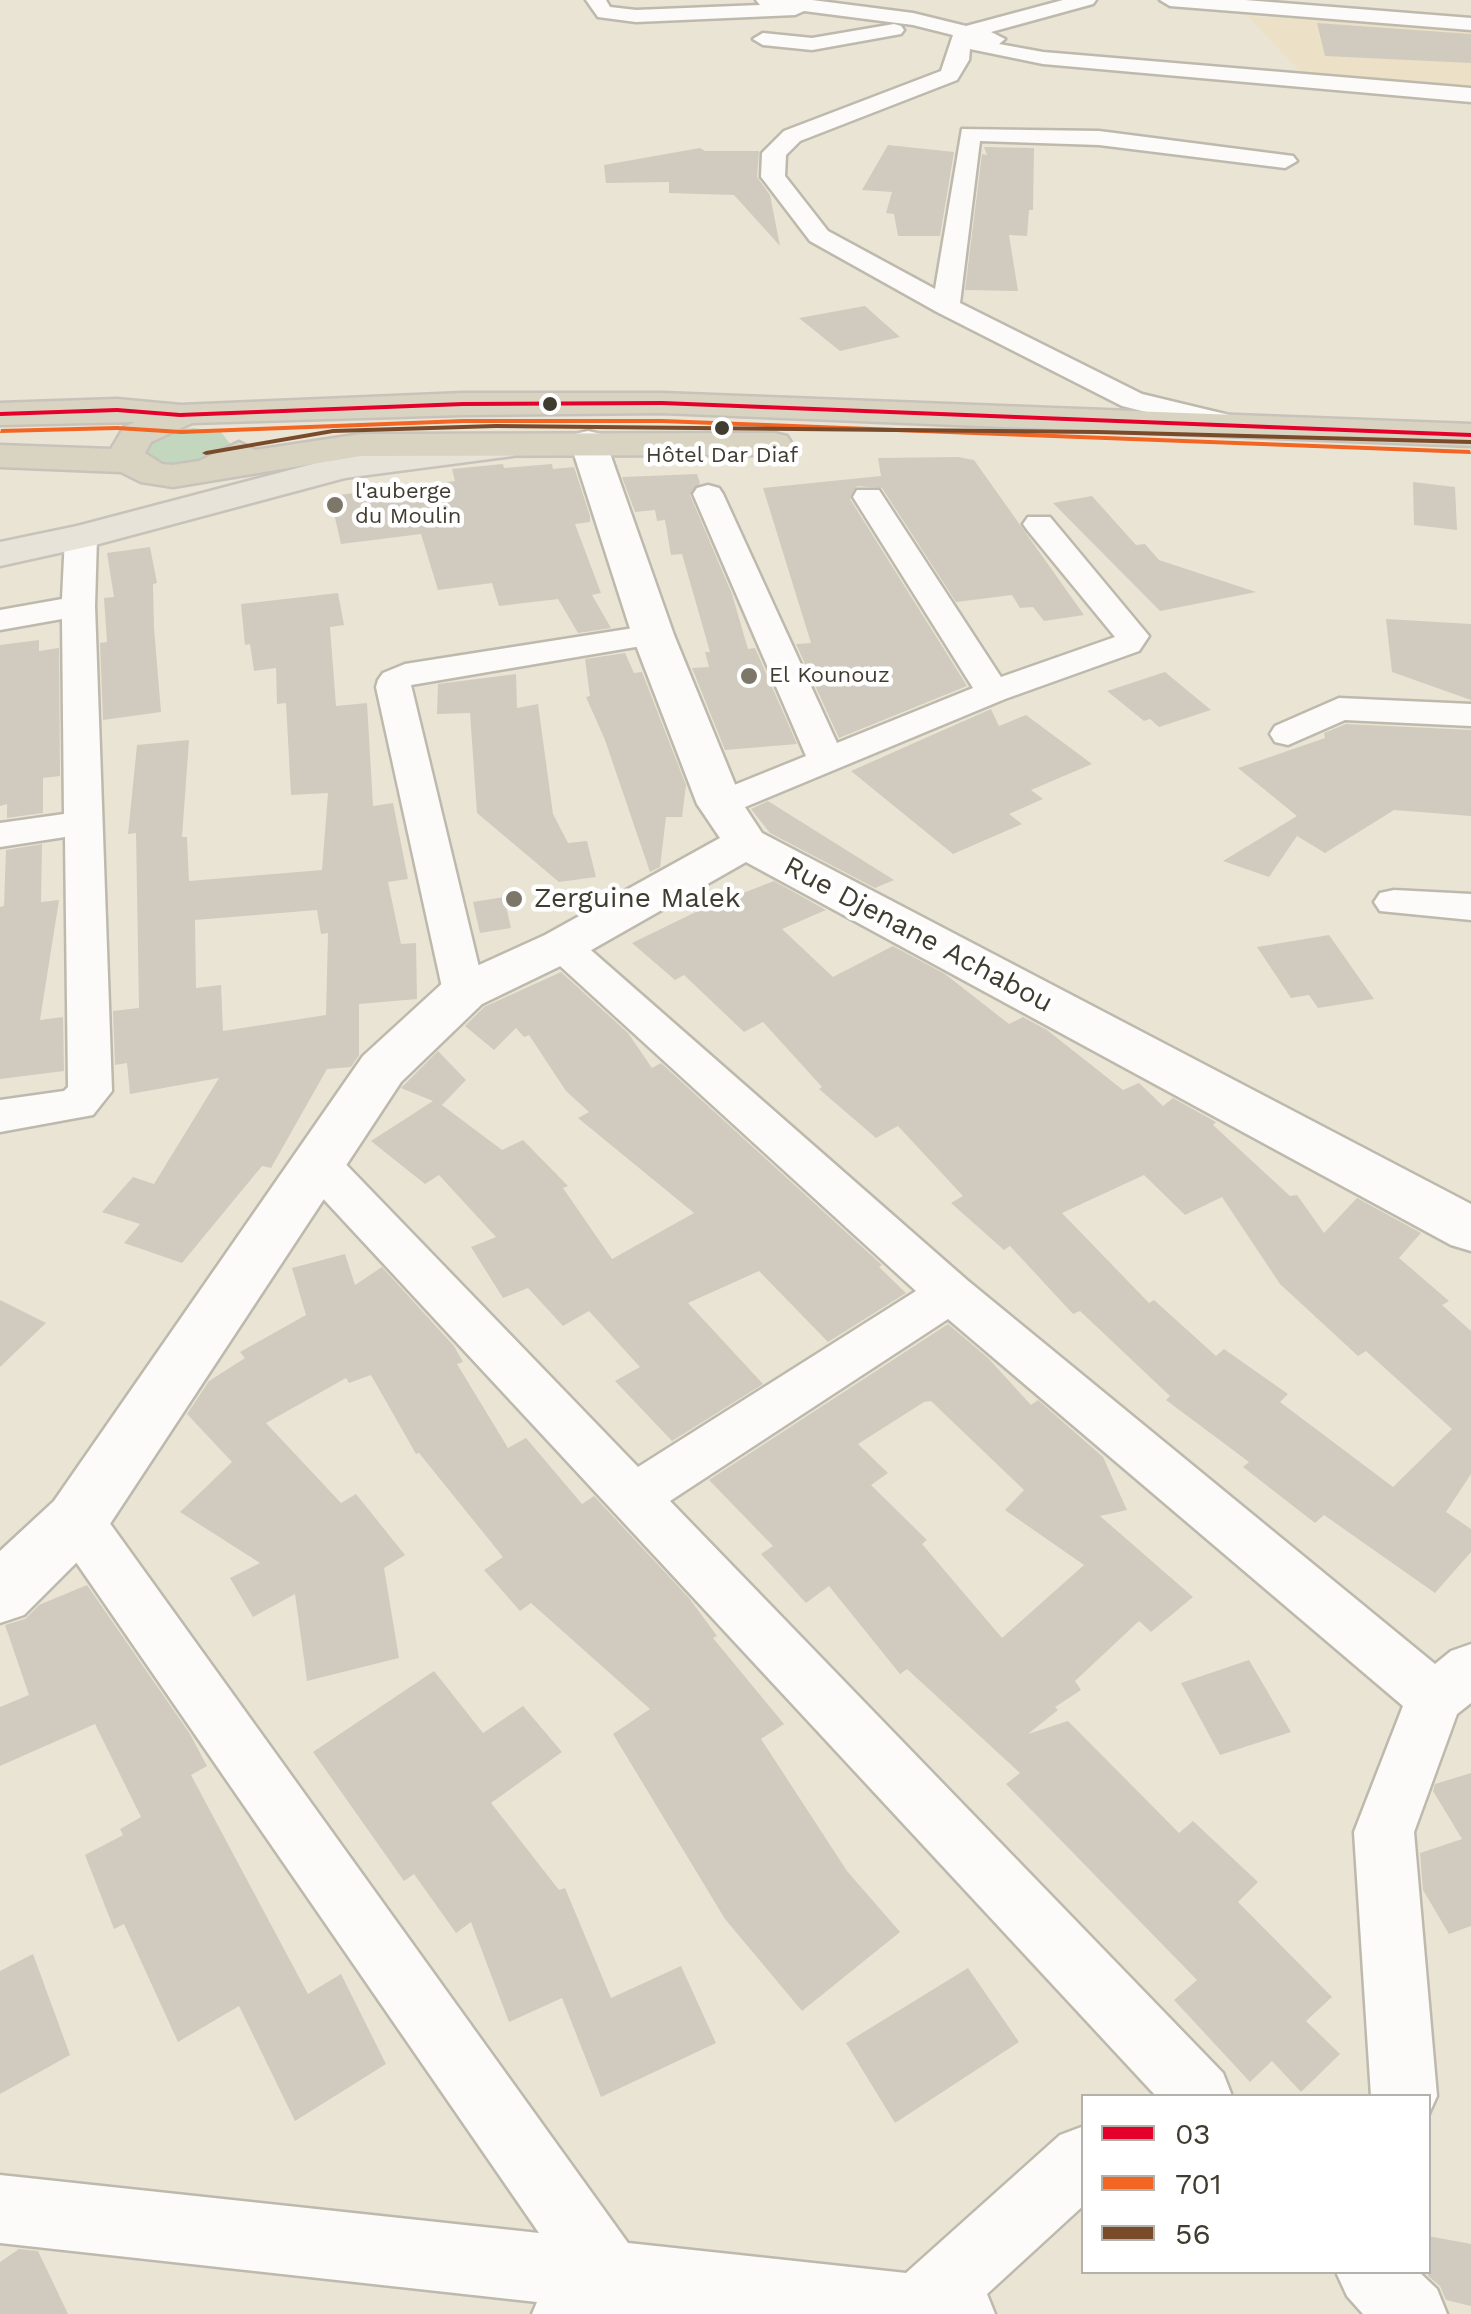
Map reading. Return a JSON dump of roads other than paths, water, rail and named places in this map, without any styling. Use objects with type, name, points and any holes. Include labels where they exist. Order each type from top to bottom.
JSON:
[{"type":"highway","points":[[0,414],[117,410],[180,415],[560,402],[1471,434]]},
{"type":"highway","points":[[0,456],[133,465],[205,481],[246,443],[240,424],[218,414]]},
{"type":"highway","points":[[133,465],[127,453],[138,436],[180,415]]},
{"type":"highway","points":[[576,442],[1098,449],[1471,460]]},
{"type":"main road","points":[[0,554],[80,537],[205,481],[576,442],[733,824],[562,946],[464,992],[382,1068],[77,1520],[10,1566]]},
{"type":"main road","points":[[80,537],[119,513],[130,501],[133,465]]},
{"type":"main road","name":"Rue Djenane Achabou","points":[[733,824],[1471,1230]]},
{"type":"street","points":[[596,0],[598,8],[605,12],[636,16],[823,8]]},
{"type":"street","points":[[766,0],[936,23],[1016,43],[1064,45]]},
{"type":"street","points":[[1086,0],[972,31],[942,80],[792,136],[774,154],[772,177],[819,236],[946,306],[1132,400],[1240,426]]},
{"type":"street","points":[[1170,0],[1471,24]]},
{"type":"street","points":[[1376,18],[1400,0]]},
{"type":"street","points":[[1439,0],[1471,24]]},
{"type":"street","points":[[763,39],[812,44],[936,23]]},
{"type":"street","points":[[972,31],[1043,58],[1471,95]]},
{"type":"street","points":[[807,62],[855,49],[874,33]]},
{"type":"street","points":[[813,155],[898,96]]},
{"type":"street","points":[[946,306],[970,134],[1099,138],[1285,162]]},
{"type":"street","points":[[841,248],[858,245],[864,237],[857,228]]},
{"type":"street","points":[[1027,417],[1089,402],[1103,385]]},
{"type":"street","points":[[708,494],[826,760]]},
{"type":"street","points":[[868,497],[993,692]]},
{"type":"street","points":[[733,824],[826,760],[993,692],[1127,644],[1132,636],[1039,524]]},
{"type":"street","points":[[0,1116],[76,1104],[90,1091],[78,606],[80,537]]},
{"type":"street","points":[[0,620],[78,606]]},
{"type":"street","points":[[464,992],[393,688],[395,680],[405,674],[653,635]]},
{"type":"street","points":[[1288,734],[1338,709],[1471,714]]},
{"type":"street","points":[[0,835],[85,822]]},
{"type":"street","points":[[1394,902],[1471,906]]},
{"type":"street","points":[[562,946],[950,1293],[1453,1683],[1384,1832],[1404,2094]]},
{"type":"street","points":[[319,1165],[632,1498],[1176,2089]]},
{"type":"street","points":[[632,1498],[950,1293]]},
{"type":"street","points":[[77,1520],[589,2296]]},
{"type":"street","points":[[0,2210],[589,2296],[941,2310],[1081,2162]]},
{"type":"street","points":[[1373,2274],[1412,2314]]},
{"type":"street","points":[[1418,2274],[1421,2314]]},
{"type":"place","name":"Hôtel Dar Diaf","points":[[722,428]]},
{"type":"place","name":"l'auberge du Moulin","points":[[335,505]]},
{"type":"place","name":"El Kounouz","points":[[749,676]]},
{"type":"place","name":"Zerguine Malek","points":[[514,899]]}]
